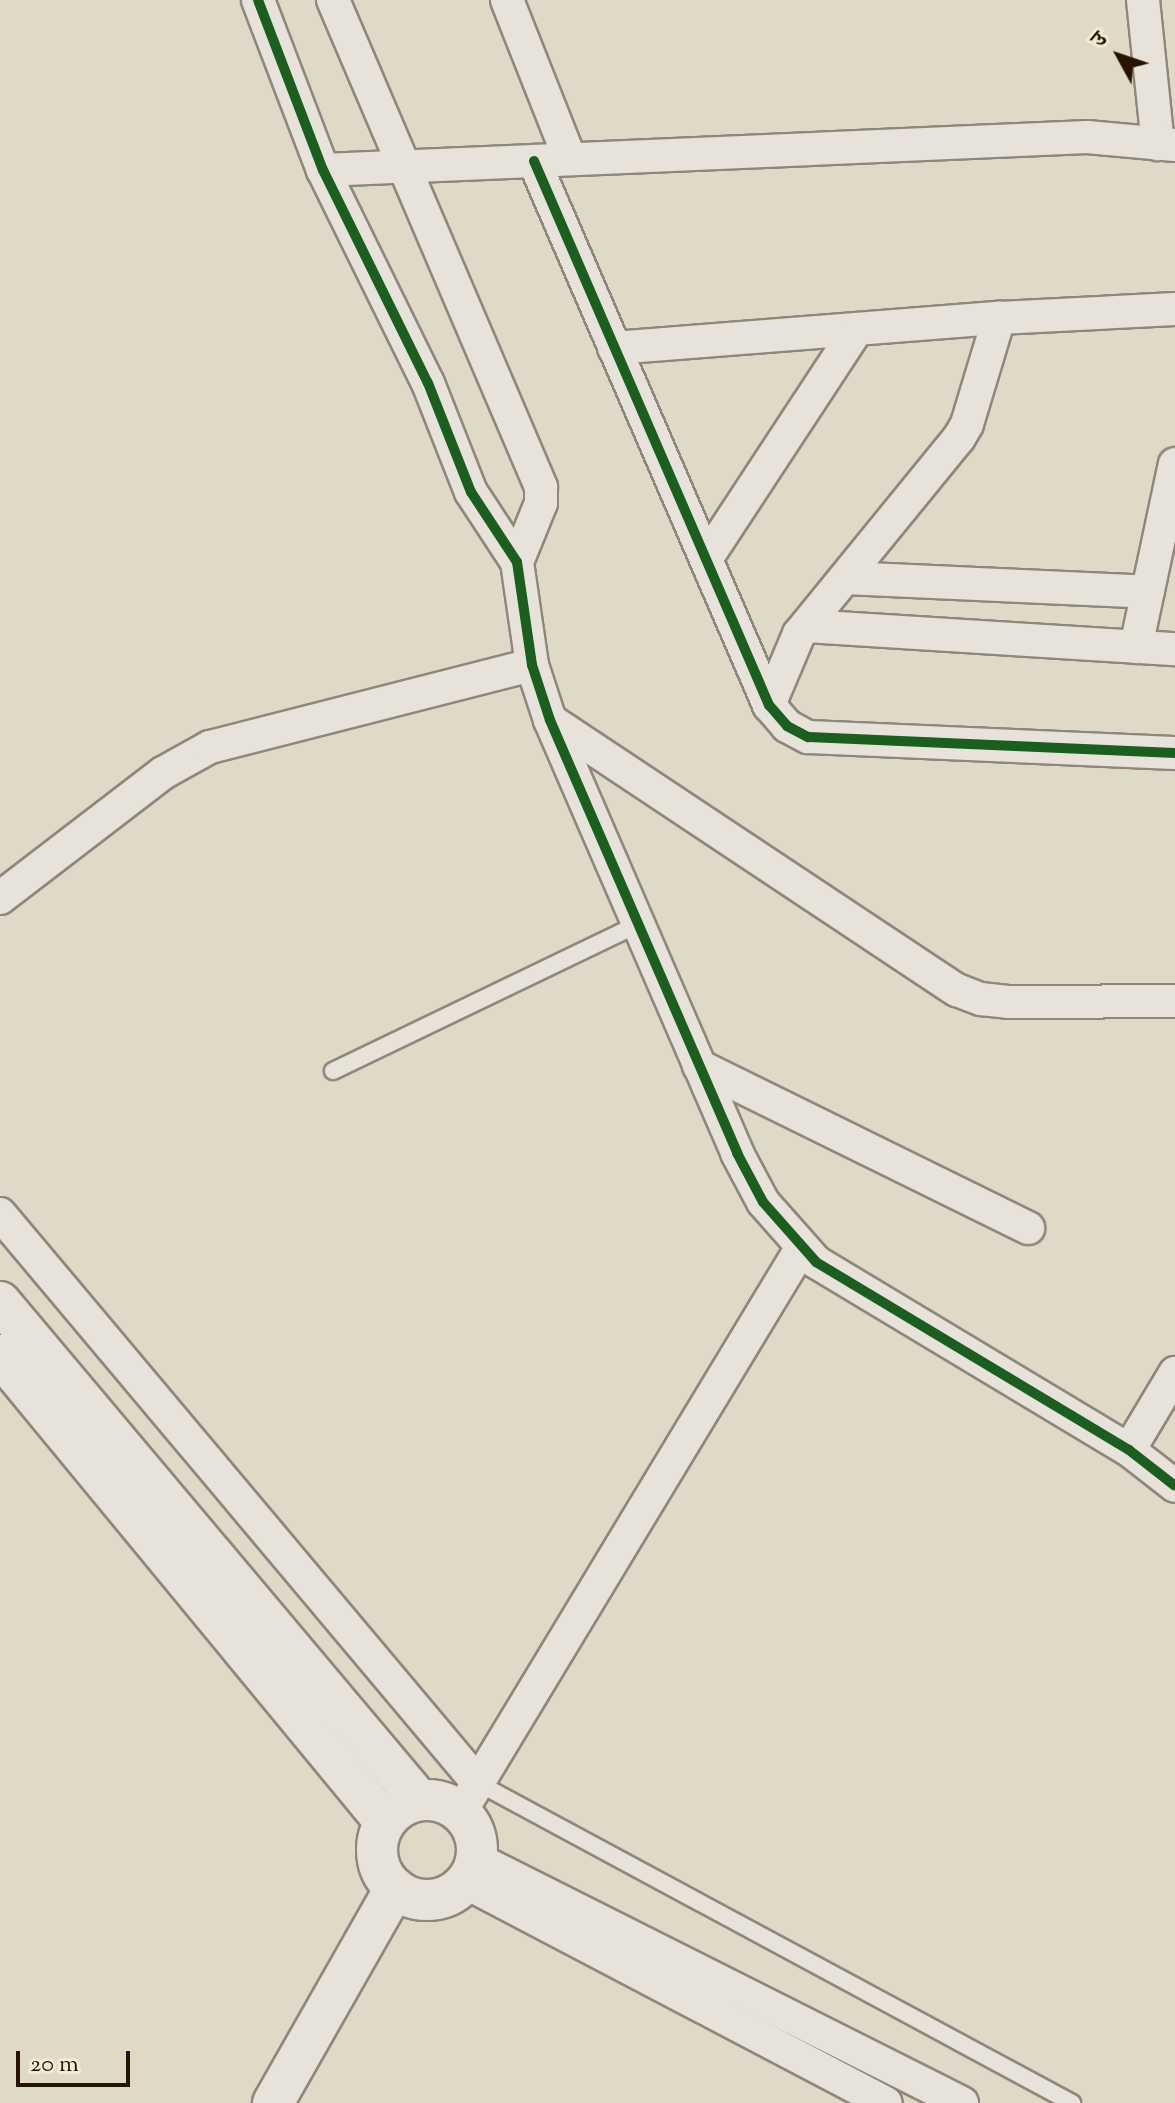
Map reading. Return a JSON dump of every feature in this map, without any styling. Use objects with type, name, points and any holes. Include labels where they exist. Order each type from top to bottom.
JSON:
[{"type":"street","points":[[258,0],[323,170],[428,383],[478,507],[517,562],[532,665],[550,720],[737,1153],[763,1202],[816,1262],[1129,1450],[1175,1486]]},
{"type":"street","points":[[333,0],[541,487],[541,503],[517,562]]},
{"type":"street","points":[[507,0],[570,159]]},
{"type":"street","points":[[323,170],[1087,137],[1167,145],[1143,0]]},
{"type":"street","points":[[534,161],[769,705],[787,726],[808,737],[1175,753]]},
{"type":"street","points":[[614,348],[999,318],[1175,309]]},
{"type":"street","points":[[769,705],[794,644],[806,626],[959,438],[967,424],[999,318]]},
{"type":"street","points":[[706,559],[857,329]]},
{"type":"street","points":[[1136,647],[1175,464]]},
{"type":"street","points":[[845,578],[1148,592]]},
{"type":"street","points":[[806,626],[1175,649]]},
{"type":"street","points":[[0,898],[163,773],[210,747],[532,665]]},
{"type":"street","points":[[550,720],[957,990],[981,999],[1008,1002],[1175,1001]]},
{"type":"street","points":[[699,1066],[1028,1228]]},
{"type":"street","points":[[0,1214],[469,1797],[472,1825],[478,1842],[471,1870],[446,1897],[430,1900],[414,1899],[395,1888],[380,1868],[376,1852],[385,1822],[395,1810],[419,1800],[446,1802],[469,1797],[802,1247]]},
{"type":"street","points":[[0,1302],[419,1800]]},
{"type":"street","points":[[0,1355],[385,1822]]},
{"type":"street","points":[[1129,1450],[1175,1373]]},
{"type":"street","points":[[471,1870],[886,2103]]},
{"type":"street","points":[[471,1870],[962,2103]]},
{"type":"street","points":[[273,2103],[395,1888]]},
{"type":"lane","points":[[333,1071],[638,924]]},
{"type":"lane","points":[[469,1797],[1072,2103]]},
{"type":"cycle path","points":[[258,0],[323,170],[428,383],[471,492],[517,562],[532,665],[550,720],[737,1153],[763,1202],[816,1262],[1129,1450],[1175,1486]]},
{"type":"cycle path","points":[[534,161],[769,705],[787,726],[808,737],[1175,753]]}]
